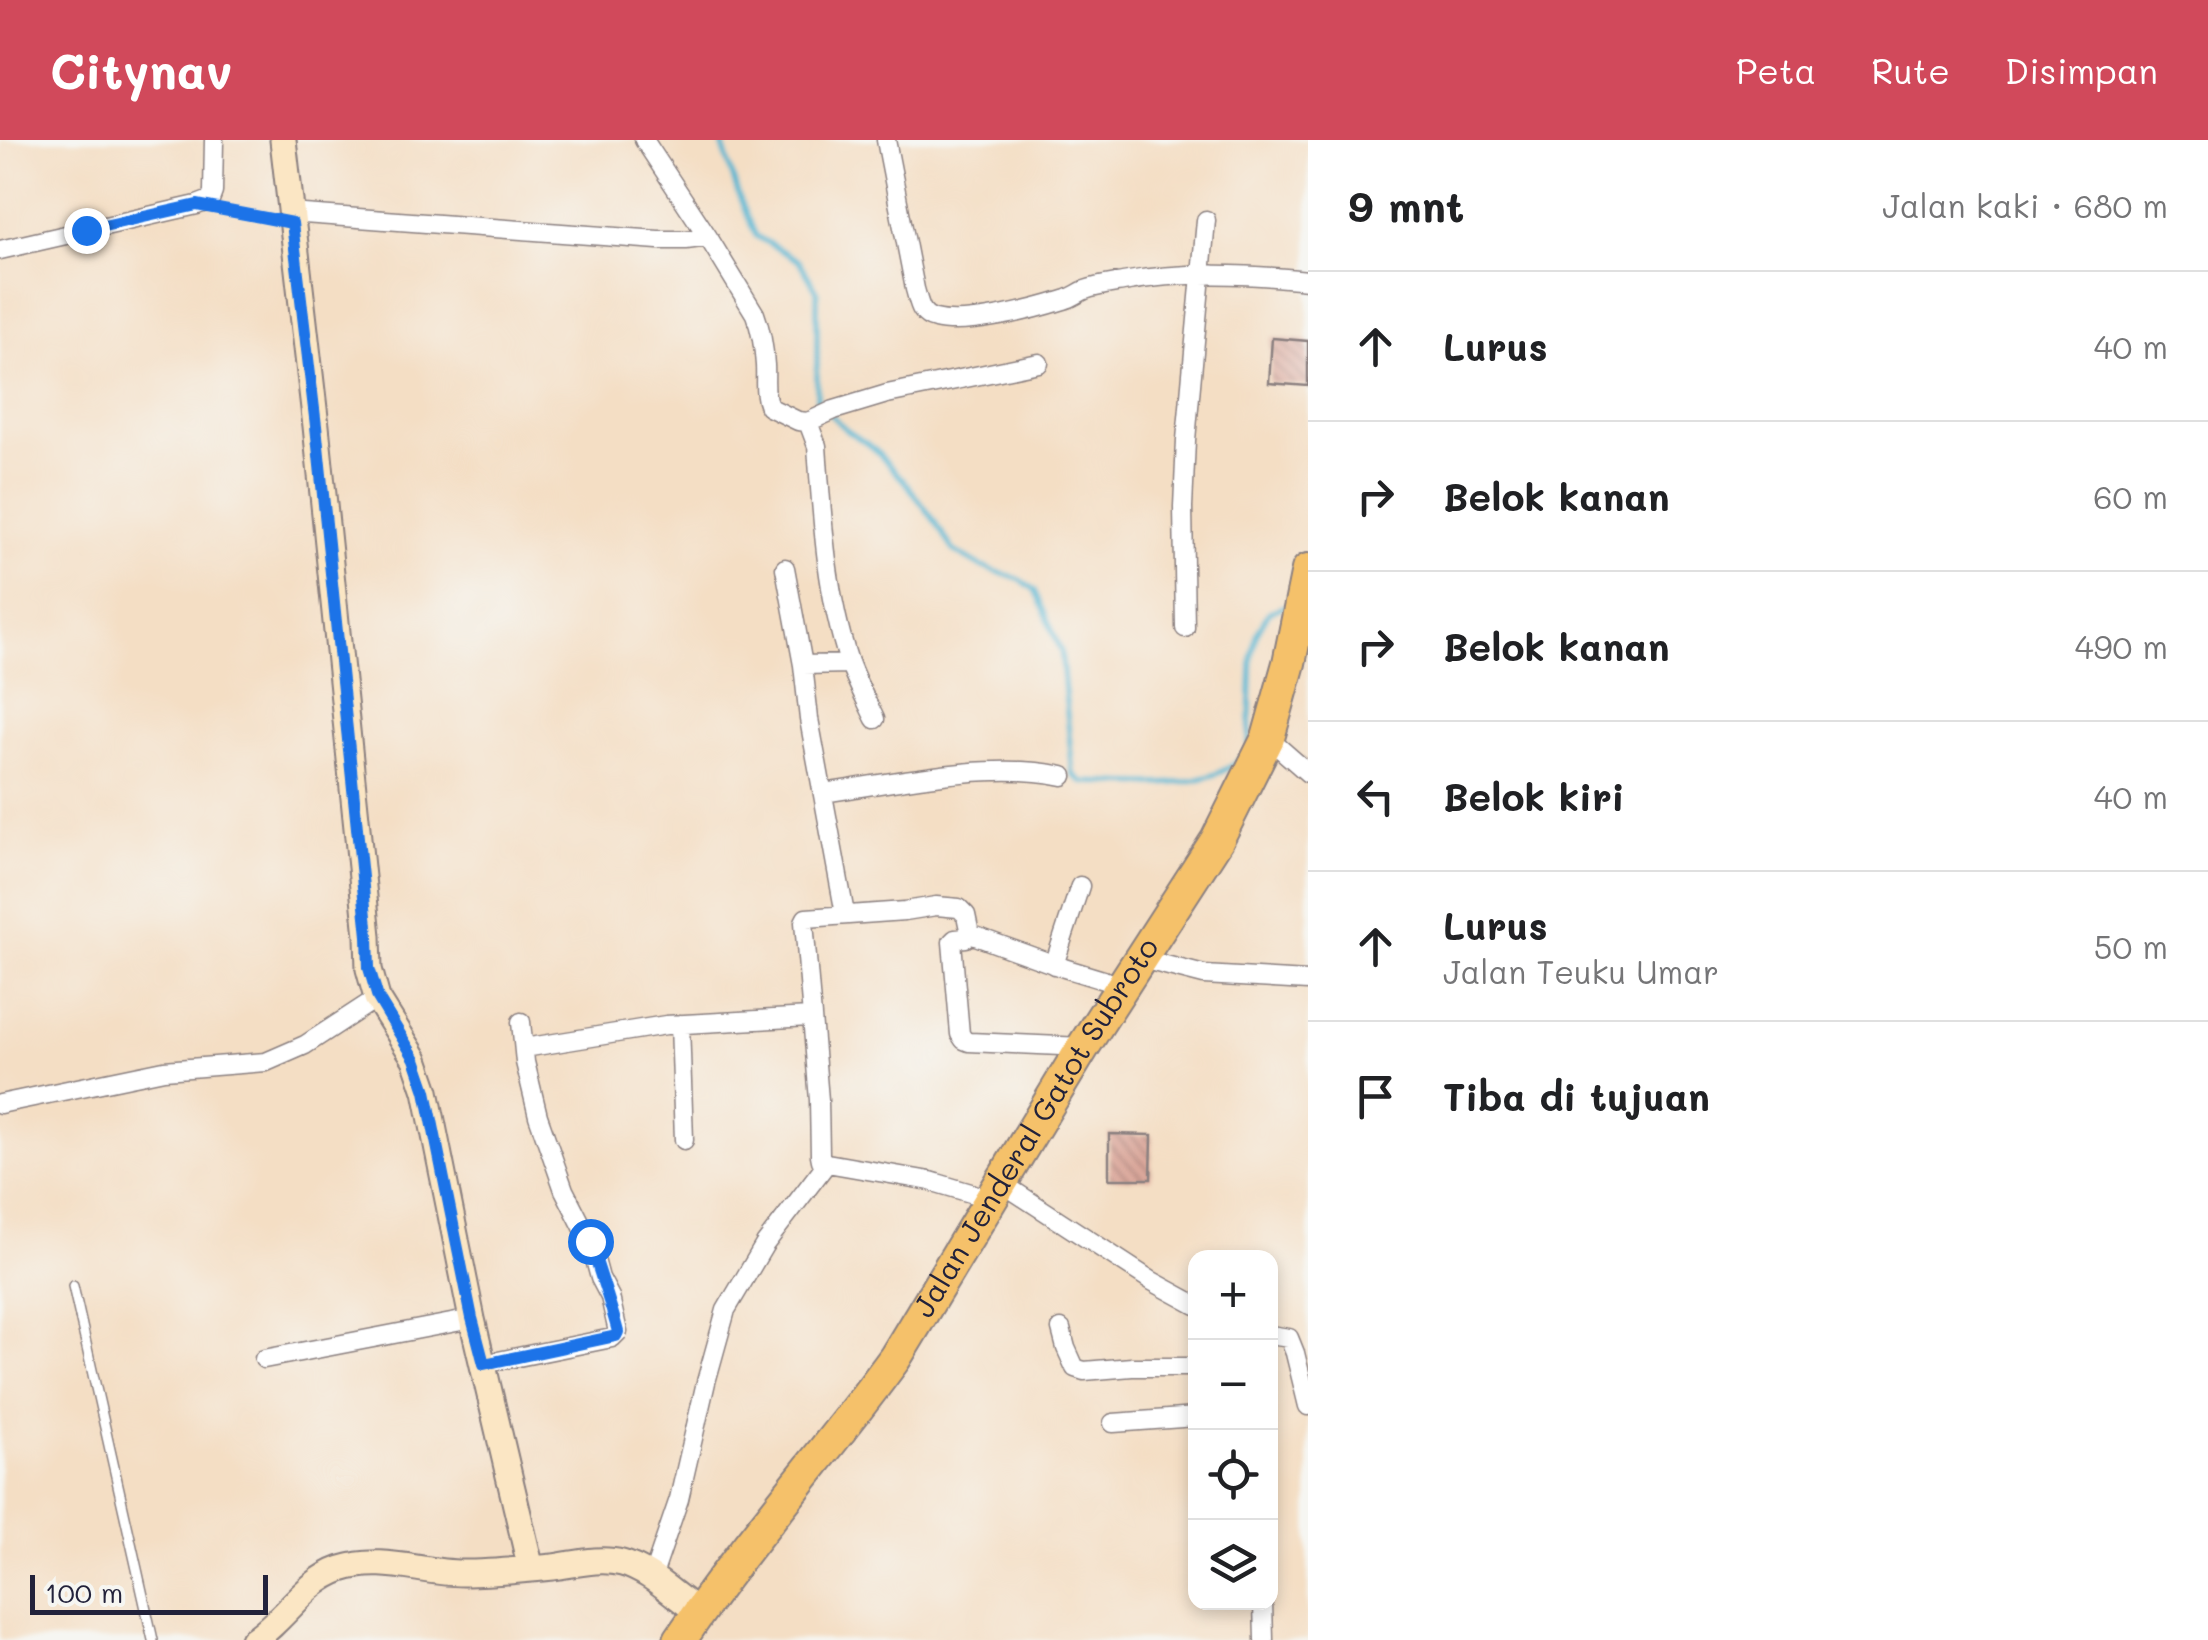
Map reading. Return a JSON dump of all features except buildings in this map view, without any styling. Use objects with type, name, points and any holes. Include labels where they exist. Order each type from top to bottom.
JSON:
[{"type":"highway","name":"Jalan Jenderal Gatot Subroto","points":[[680,1640],[895,1358],[1083,1047],[1217,840],[1268,738],[1290,663],[1305,591]]},
{"type":"street","points":[[0,250],[210,200],[214,140]]},
{"type":"street","points":[[283,140],[344,694],[369,968],[378,998],[415,1059],[426,1091],[472,1318],[531,1569]]},
{"type":"street","points":[[644,140],[749,302],[759,324],[769,407],[798,420],[812,420],[888,394],[1040,363]]},
{"type":"street","points":[[886,140],[915,290],[927,317],[950,321],[984,318],[1124,282],[1202,274],[1308,280]]},
{"type":"street","points":[[291,218],[658,240],[708,237]]},
{"type":"street","points":[[1186,628],[1186,440],[1206,220]]},
{"type":"street","points":[[812,420],[834,604],[850,664],[875,719]]},
{"type":"street","points":[[785,568],[828,830],[846,914]]},
{"type":"street","points":[[803,665],[850,664]]},
{"type":"street","points":[[1268,738],[1308,773]]},
{"type":"street","points":[[824,793],[987,772],[1038,771],[1063,776]]},
{"type":"street","points":[[1054,965],[1080,886]]},
{"type":"street","points":[[970,934],[966,914],[951,906],[804,920],[822,1160],[996,1191],[1188,1301]]},
{"type":"street","points":[[970,934],[1054,965],[1132,973],[1308,981]]},
{"type":"street","points":[[970,934],[952,942],[960,1034],[964,1040],[1083,1047]]},
{"type":"street","points":[[0,1104],[164,1070],[266,1062],[305,1046],[378,998]]},
{"type":"street","points":[[524,1048],[680,1024],[810,1017]]},
{"type":"street","points":[[484,1364],[612,1338],[618,1332],[590,1241],[564,1190],[538,1116],[521,1022]]},
{"type":"street","points":[[680,1024],[684,1140]]},
{"type":"street","points":[[652,1578],[679,1500],[726,1310],[765,1244],[827,1163]]},
{"type":"street","points":[[264,1358],[472,1318]]},
{"type":"street","points":[[1061,1329],[1076,1368],[1084,1371],[1188,1367]]},
{"type":"street","points":[[1289,1336],[1308,1406]]},
{"type":"street","points":[[1113,1424],[1188,1418]]},
{"type":"street","points":[[253,1640],[316,1583],[340,1569],[382,1562],[458,1573],[606,1561],[632,1567],[652,1578],[698,1612]]},
{"type":"street","points":[[1264,1610],[1264,1640]]},
{"type":"lane","points":[[73,1286],[153,1640]]},
{"type":"path","points":[[197,205],[291,218]]},
{"type":"waterway","points":[[721,140],[756,236],[799,261],[817,291],[817,401],[846,430],[872,447],[907,484],[954,551],[1035,590],[1061,651],[1073,774],[1083,782],[1166,784],[1208,777],[1241,758]]},
{"type":"waterway","points":[[1249,744],[1256,635],[1269,612],[1290,604]]},
{"type":"route","points":[[86,230],[197,205],[292,223],[342,675],[369,968],[378,998],[415,1059],[426,1091],[484,1364],[616,1336],[610,1297],[600,1278],[590,1241]]}]
